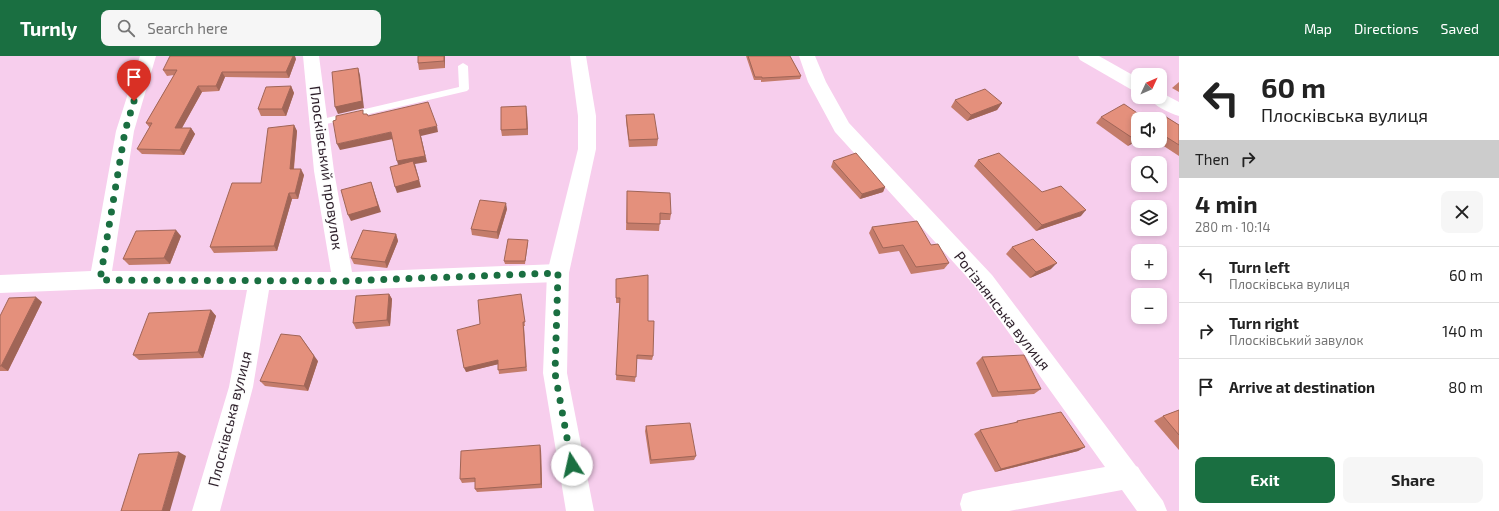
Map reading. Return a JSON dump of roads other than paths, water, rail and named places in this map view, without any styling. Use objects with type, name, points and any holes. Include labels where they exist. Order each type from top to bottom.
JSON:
[{"type":"street","points":[[100,280],[125,131],[148,56]]},
{"type":"street","name":"Плосківський провулок","points":[[310,56],[324,170],[343,281]]},
{"type":"street","points":[[578,56],[587,116],[587,149],[558,273],[555,373],[580,511]]},
{"type":"street","name":"Рогізнянська вулиця","points":[[807,56],[817,82],[842,126],[984,282],[1129,476],[1153,511]]},
{"type":"street","points":[[1086,56],[1131,82]]},
{"type":"street","points":[[1167,103],[1179,110]]},
{"type":"street","points":[[0,284],[100,280],[343,281],[558,273]]},
{"type":"street","name":"Плосківська вулиця","points":[[206,511],[241,387],[260,280]]},
{"type":"street","points":[[973,504],[1129,476]]},
{"type":"lane","points":[[318,123],[464,89],[463,66]]}]
